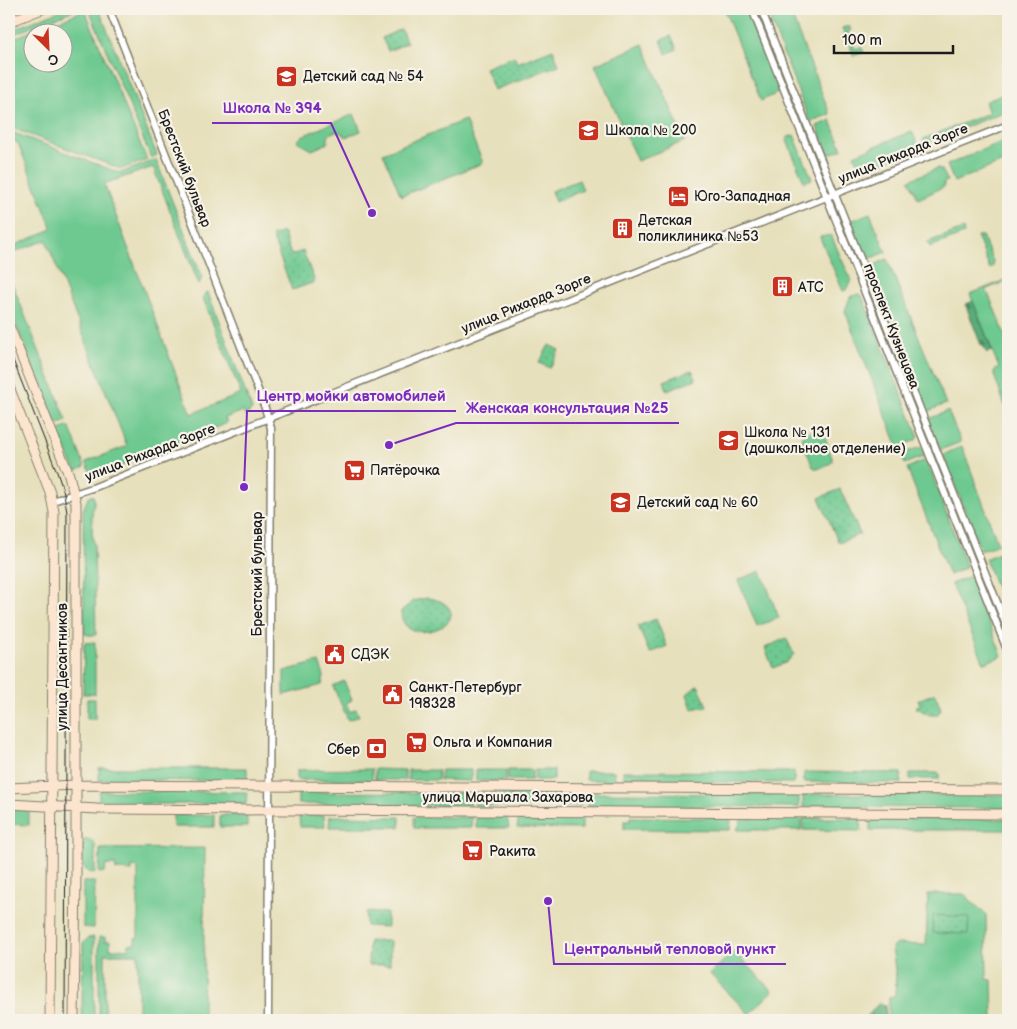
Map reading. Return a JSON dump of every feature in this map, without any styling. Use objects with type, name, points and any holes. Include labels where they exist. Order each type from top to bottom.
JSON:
[{"type":"street","points":[[9,22],[42,9]]},
{"type":"street","name":"Брестский бульвар","points":[[109,9],[271,428],[268,1020]]},
{"type":"street","name":"проспект Кузнецова","points":[[752,9],[1008,652]]},
{"type":"street","name":"проспект Кузнецова","points":[[761,9],[1008,630]]},
{"type":"street","name":"улица Рихарда Зорге","points":[[53,501],[268,419],[1008,125]]},
{"type":"street","name":"улица Десантников","points":[[9,326],[75,494],[77,542],[74,1020]]},
{"type":"street","name":"улица Десантников","points":[[9,387],[53,501],[50,1020]]},
{"type":"street","name":"улица Маршала Захарова","points":[[9,788],[76,785],[1008,790]]},
{"type":"street","name":"улица Маршала Захарова","points":[[9,804],[105,809],[1008,814]]},
{"type":"green space","points":[[64,9],[77,9],[44,22],[32,22]]},
{"type":"green space","points":[[89,9],[99,9],[157,155],[151,158]]},
{"type":"green space","points":[[724,9],[747,9],[780,92],[761,101]]},
{"type":"green space","points":[[766,9],[789,9],[830,114],[810,122]]},
{"type":"green space","points":[[85,10],[147,160],[121,169],[9,127],[9,40],[22,35],[22,72],[72,72],[72,22],[55,22]]},
{"type":"green space","points":[[22,26],[22,31],[9,36],[9,31]]},
{"type":"green space","points":[[849,26],[851,30],[848,32],[855,49],[861,47],[864,52],[854,56],[842,28]]},
{"type":"green space","points":[[401,29],[407,43],[388,51],[382,38]]},
{"type":"green space","points":[[671,36],[677,49],[666,54],[661,40]]},
{"type":"green space","points":[[643,44],[685,141],[637,161],[595,65]]},
{"type":"green space","points":[[553,49],[559,65],[494,90],[485,68],[514,56],[517,63]]},
{"type":"green space","points":[[1008,92],[1008,110],[925,143],[923,139],[989,113],[985,102]]},
{"type":"green space","points":[[354,114],[361,131],[346,137],[340,132],[333,132],[329,136],[328,143],[312,150],[297,141],[302,136]]},
{"type":"green space","points":[[465,120],[483,163],[401,196],[383,153]]},
{"type":"green space","points":[[831,120],[842,149],[830,154],[817,126]]},
{"type":"green space","points":[[9,131],[120,173],[156,160],[202,277],[199,285],[153,167],[104,184],[191,414],[241,394],[203,298],[205,293],[208,292],[252,410],[245,416],[243,411],[225,418],[227,423],[105,472],[91,473],[86,462],[127,446],[46,240],[9,254],[9,248],[52,229],[18,143],[9,139]]},
{"type":"green space","points":[[912,131],[919,148],[861,171],[854,155]]},
{"type":"green space","points":[[794,135],[812,179],[804,182],[786,138]]},
{"type":"green space","points":[[1008,139],[1008,160],[954,182],[947,165]]},
{"type":"green space","points":[[938,168],[942,170],[948,181],[944,182],[944,187],[918,199],[909,180]]},
{"type":"green space","points":[[579,180],[583,190],[555,202],[551,191]]},
{"type":"green space","points":[[870,213],[886,252],[866,260],[850,221]]},
{"type":"green space","points":[[963,229],[964,234],[930,247],[928,242]]},
{"type":"green space","points":[[283,232],[291,255],[303,251],[315,282],[292,290],[272,236]]},
{"type":"green space","points":[[831,235],[851,280],[846,290],[843,291],[820,237]]},
{"type":"green space","points":[[977,236],[982,236],[993,261],[993,267],[990,269]]},
{"type":"green space","points":[[887,259],[946,404],[926,412],[870,267]]},
{"type":"green space","points":[[10,278],[67,421],[56,425],[9,307]]},
{"type":"green space","points":[[1008,279],[985,290],[988,293],[1008,342],[1008,414],[994,375],[994,371],[999,368],[970,294]]},
{"type":"green space","points":[[858,294],[862,296],[918,435],[916,440],[898,447],[845,311],[850,297]]},
{"type":"green space","points":[[973,301],[992,351],[987,353],[981,345],[966,306],[966,304]]},
{"type":"green space","points":[[549,345],[559,350],[550,368],[539,363]]},
{"type":"green space","points":[[692,370],[696,379],[667,390],[664,381]]},
{"type":"green space","points":[[948,411],[961,442],[940,450],[928,419]]},
{"type":"green space","points":[[69,426],[85,467],[76,471],[58,431]]},
{"type":"green space","points":[[817,428],[823,431],[833,461],[818,469],[813,467],[802,440],[802,436]]},
{"type":"green space","points":[[962,446],[998,544],[981,551],[943,455]]},
{"type":"green space","points":[[921,447],[925,456],[904,464],[901,454]]},
{"type":"green space","points":[[927,461],[966,565],[965,568],[949,575],[907,468]]},
{"type":"green space","points":[[840,489],[860,534],[839,543],[819,498]]},
{"type":"green space","points":[[93,495],[92,527],[96,635],[88,635],[84,633],[83,510],[88,498]]},
{"type":"green space","points":[[1002,552],[1008,566],[1008,617],[985,559]]},
{"type":"green space","points":[[761,571],[779,618],[757,626],[738,580]]},
{"type":"green space","points":[[971,576],[1002,656],[984,663],[951,584]]},
{"type":"green space","points":[[427,598],[442,602],[449,608],[451,616],[440,628],[430,631],[410,629],[403,622],[401,611],[413,601]]},
{"type":"green space","points":[[656,619],[667,646],[651,653],[638,626]]},
{"type":"green space","points":[[786,638],[794,654],[787,662],[773,668],[765,648]]},
{"type":"green space","points":[[95,642],[95,694],[83,694],[84,643]]},
{"type":"green space","points":[[319,662],[324,676],[322,685],[284,695],[284,671]]},
{"type":"green space","points":[[344,681],[352,700],[346,703],[350,712],[356,709],[359,716],[348,720],[333,686]]},
{"type":"green space","points":[[698,685],[707,706],[692,709],[687,694]]},
{"type":"green space","points":[[935,693],[941,709],[937,715],[930,715],[915,707],[920,705],[918,700]]},
{"type":"green space","points":[[87,699],[95,699],[95,719],[87,719]]},
{"type":"green space","points":[[99,768],[247,768],[247,781],[99,780]]},
{"type":"green space","points":[[372,769],[372,780],[297,780],[297,770]]},
{"type":"green space","points":[[375,769],[405,770],[405,780],[375,780]]},
{"type":"green space","points":[[408,770],[438,770],[438,780],[408,780]]},
{"type":"green space","points":[[441,770],[471,770],[471,781],[440,780]]},
{"type":"green space","points":[[476,770],[506,770],[506,781],[476,781]]},
{"type":"green space","points":[[508,770],[532,770],[532,780],[508,780]]},
{"type":"green space","points":[[535,770],[554,770],[554,780],[535,780]]},
{"type":"green space","points":[[586,771],[614,771],[615,781],[586,780]]},
{"type":"green space","points":[[623,771],[794,772],[794,783],[624,781]]},
{"type":"green space","points":[[804,772],[901,773],[901,783],[804,782]]},
{"type":"green space","points":[[910,773],[939,773],[939,779],[910,779]]},
{"type":"green space","points":[[99,791],[247,792],[246,804],[99,804]]},
{"type":"green space","points":[[298,792],[470,793],[470,806],[298,804]]},
{"type":"green space","points":[[475,793],[581,794],[581,806],[475,806]]},
{"type":"green space","points":[[588,793],[799,794],[799,807],[588,806]]},
{"type":"green space","points":[[803,794],[1008,795],[1008,808],[803,807]]},
{"type":"green space","points":[[9,809],[29,810],[29,825],[9,824]]},
{"type":"green space","points":[[173,815],[214,815],[214,827],[173,827]]},
{"type":"green space","points":[[220,815],[247,815],[247,827],[220,827]]},
{"type":"green space","points":[[299,815],[324,815],[325,827],[300,827]]},
{"type":"green space","points":[[330,816],[400,817],[400,827],[329,827]]},
{"type":"green space","points":[[414,817],[472,817],[471,828],[414,828]]},
{"type":"green space","points":[[476,817],[507,817],[509,828],[476,828]]},
{"type":"green space","points":[[519,817],[582,817],[582,829],[517,828]]},
{"type":"green space","points":[[630,817],[728,818],[731,820],[730,830],[624,829],[624,821],[630,821]]},
{"type":"green space","points":[[742,818],[799,818],[801,820],[801,830],[737,830]]},
{"type":"green space","points":[[803,818],[860,818],[862,831],[803,830]]},
{"type":"green space","points":[[870,819],[1008,819],[1008,830],[870,830]]},
{"type":"green space","points":[[83,840],[91,840],[95,845],[95,873],[88,872],[83,867]]},
{"type":"green space","points":[[205,848],[203,1020],[138,1020],[138,954],[105,954],[105,1017],[99,1017],[99,937],[105,937],[105,941],[110,941],[110,949],[128,949],[129,944],[135,944],[135,938],[138,938],[138,868],[132,867],[132,871],[116,870],[115,865],[106,865],[105,872],[99,873],[100,849]]},
{"type":"green space","points":[[83,882],[95,882],[94,928],[83,927]]},
{"type":"green space","points":[[928,894],[964,894],[986,915],[987,979],[992,980],[993,1020],[888,1020],[889,998],[895,995],[896,976],[892,947],[897,944],[926,945]]},
{"type":"green space","points":[[366,912],[387,913],[387,927],[366,926]]},
{"type":"green space","points":[[933,915],[969,917],[968,934],[933,933]]},
{"type":"green space","points":[[94,937],[94,1018],[82,1017],[83,943],[88,938]]},
{"type":"green space","points":[[369,941],[390,941],[390,965],[368,965]]},
{"type":"green space","points":[[734,951],[773,991],[749,1014],[710,974]]},
{"type":"green space","points":[[879,1003],[886,1005],[885,1020],[864,1020]]},
{"type":"tram line","points":[[9,350],[57,472],[64,493],[67,513],[65,1020]]},
{"type":"place","name":"Детский сад № 54","points":[[287,76]]},
{"type":"place","name":"Школа № 200","points":[[589,130]]},
{"type":"place","name":"Юго-Западная","points":[[678,196]]},
{"type":"place","name":"Школа № 394","points":[[372,213]]},
{"type":"place","name":"Детская поликлиника №53","points":[[622,228]]},
{"type":"place","name":"АТС","points":[[782,287]]},
{"type":"place","name":"Школа № 131 (дошкольное отделение)","points":[[728,440]]},
{"type":"place","name":"Женская консультация №25","points":[[389,445]]},
{"type":"place","name":"Пятёрочка","points":[[354,470]]},
{"type":"place","name":"Центр мойки автомобилей","points":[[244,487]]},
{"type":"place","name":"Детский сад № 60","points":[[621,502]]},
{"type":"place","name":"СДЭК","points":[[335,654]]},
{"type":"place","name":"Санкт-Петербург 198328","points":[[393,695]]},
{"type":"place","name":"Ольга и Компания","points":[[417,742]]},
{"type":"place","name":"Сбер","points":[[376,749]]},
{"type":"place","name":"Ракита","points":[[473,851]]},
{"type":"place","name":"Центральный тепловой пункт","points":[[548,901]]}]
